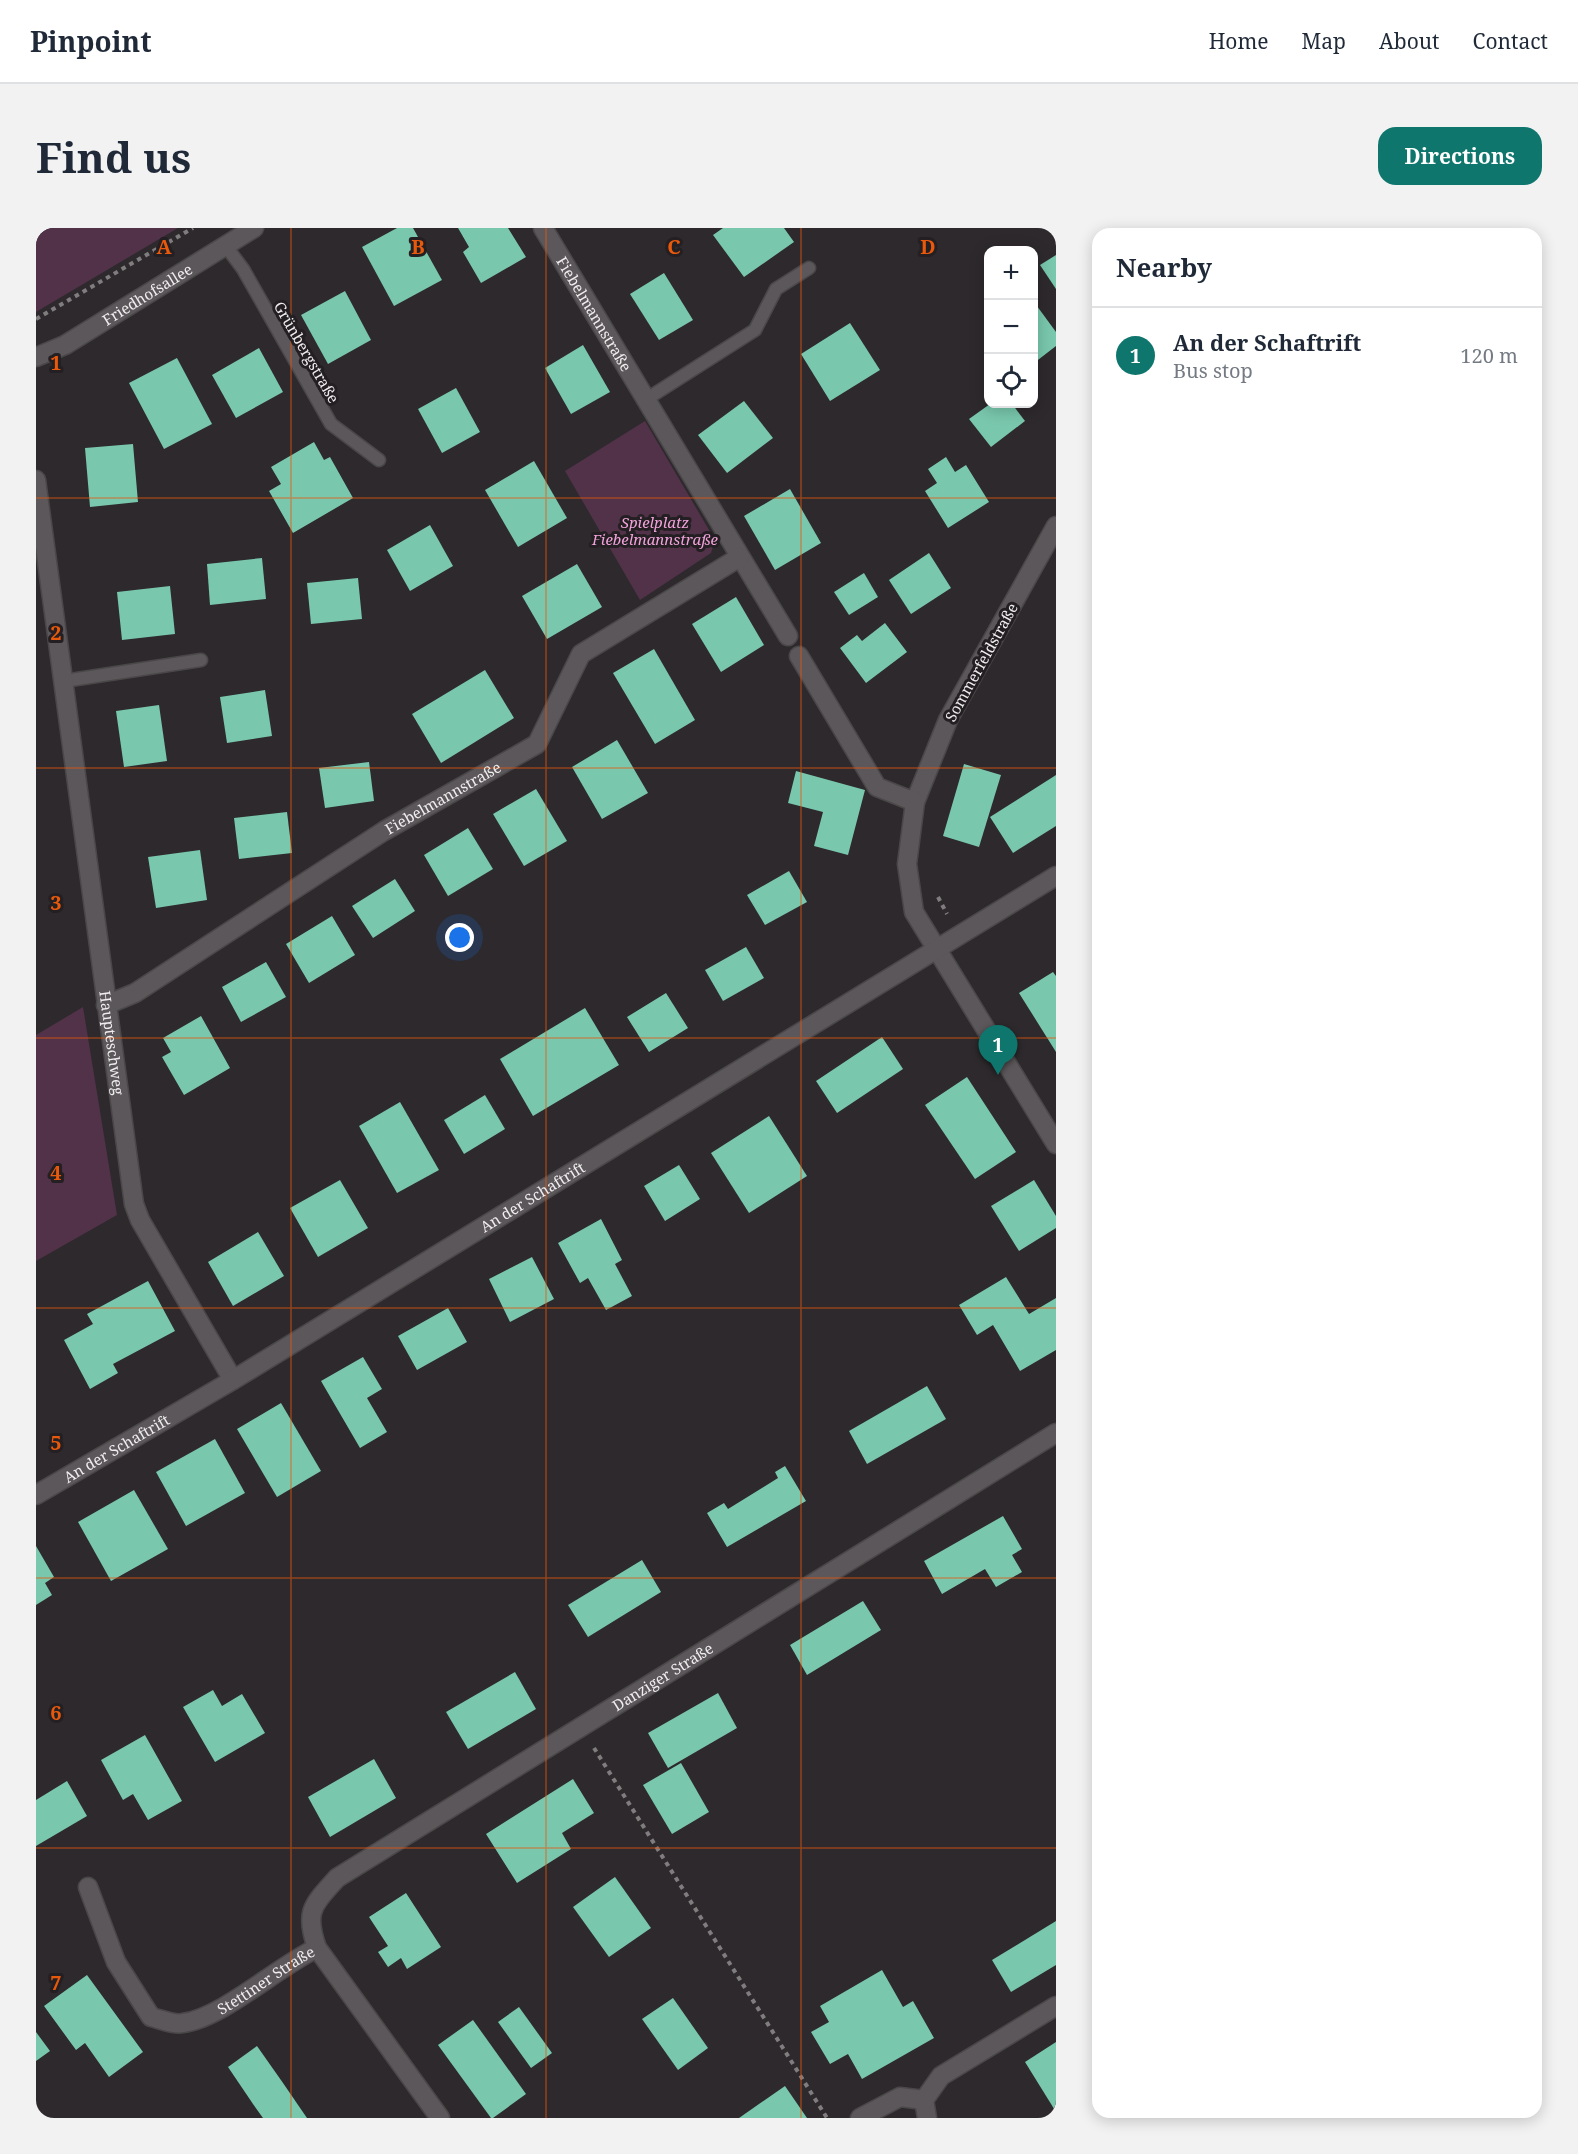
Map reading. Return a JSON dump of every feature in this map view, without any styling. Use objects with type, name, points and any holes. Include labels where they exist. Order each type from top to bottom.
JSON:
[{"type":"street","name":"Friedhofsallee","points":[[36,357],[65,345],[254,228]]},
{"type":"street","name":"Fiebelmannstraße","points":[[543,228],[788,636]]},
{"type":"street","name":"Haupteschweg","points":[[36,480],[134,1204],[140,1220],[233,1380]]},
{"type":"street","name":"Sommerfeldstraße","points":[[1056,526],[948,720],[915,802],[907,864],[914,912],[1056,1144]]},
{"type":"street","name":"Fiebelmannstraße","points":[[106,1005],[135,993],[384,831],[537,744],[581,654],[740,557]]},
{"type":"street","points":[[799,656],[877,787],[915,802]]},
{"type":"street","name":"An der Schaftrift","points":[[36,1495],[233,1380],[1056,876]]},
{"type":"street","name":"Danziger Straße","points":[[317,1948],[310,1927],[312,1906],[337,1878],[1056,1433]]},
{"type":"street","name":"Stettiner Straße","points":[[88,1887],[116,1962],[151,2017],[181,2024],[208,2016],[296,1958],[317,1948],[440,2118]]},
{"type":"street","points":[[860,2118],[900,2097],[926,2109],[941,2076],[1056,2006]]},
{"type":"lane","name":"Grünbergstraße","points":[[225,245],[243,269],[331,424],[379,460]]},
{"type":"lane","points":[[645,400],[755,330],[776,289],[809,268]]},
{"type":"lane","points":[[63,681],[201,660]]},
{"type":"path","points":[[36,319],[193,228]]},
{"type":"path","points":[[937,895],[960,935]]},
{"type":"path","points":[[581,1727],[827,2118]]},
{"type":"green space","points":[[36,228],[178,228],[36,312]]},
{"type":"green space","name":"Spielplatz Fiebelmannstraße","points":[[645,421],[715,540],[711,553],[640,600],[565,471]]},
{"type":"green space","points":[[83,1007],[117,1215],[36,1261],[36,1035]]},
{"type":"building","points":[[397,228],[413,228],[442,280],[394,306],[362,247]]},
{"type":"building","points":[[458,228],[508,228],[526,257],[481,283],[463,252],[469,247]]},
{"type":"building","points":[[723,228],[784,228],[794,242],[744,277],[713,235]]},
{"type":"building","points":[[1056,255],[1056,289],[1040,265]]},
{"type":"building","points":[[664,273],[693,320],[659,340],[630,294]]},
{"type":"building","points":[[345,291],[371,340],[328,364],[301,315]]},
{"type":"building","points":[[1038,307],[1056,332],[1056,346],[1038,360]]},
{"type":"building","points":[[850,323],[880,370],[830,401],[801,354]]},
{"type":"building","points":[[583,345],[610,392],[571,414],[545,368]]},
{"type":"building","points":[[259,348],[283,392],[236,418],[212,375]]},
{"type":"building","points":[[177,358],[212,424],[164,449],[129,383]]},
{"type":"building","points":[[456,388],[480,432],[442,453],[418,409]]},
{"type":"building","points":[[744,401],[773,438],[727,473],[698,435]]},
{"type":"building","points":[[984,408],[1015,408],[1025,421],[991,447],[969,419]]},
{"type":"building","points":[[314,442],[324,460],[330,457],[353,498],[293,533],[269,491],[281,484],[271,467]]},
{"type":"building","points":[[133,444],[138,502],[90,507],[85,448]]},
{"type":"building","points":[[946,457],[955,472],[966,465],[989,502],[948,528],[925,491],[937,483],[928,469]]},
{"type":"building","points":[[534,461],[567,518],[518,547],[485,490]]},
{"type":"building","points":[[790,489],[821,543],[775,570],[744,516]]},
{"type":"building","points":[[430,525],[453,566],[410,591],[387,550]]},
{"type":"building","points":[[929,553],[951,588],[911,614],[889,580]]},
{"type":"building","points":[[262,558],[266,599],[210,605],[207,564]]},
{"type":"building","points":[[577,564],[602,607],[547,639],[522,596]]},
{"type":"building","points":[[864,573],[878,597],[849,615],[834,592]]},
{"type":"building","points":[[358,578],[362,619],[311,624],[307,583]]},
{"type":"building","points":[[170,586],[175,634],[122,640],[117,592]]},
{"type":"building","points":[[736,597],[764,645],[721,672],[692,624]]},
{"type":"building","points":[[885,623],[907,652],[866,683],[840,648],[857,635],[862,641]]},
{"type":"building","points":[[654,649],[695,720],[655,744],[613,673]]},
{"type":"building","points":[[485,670],[514,718],[441,763],[412,714]]},
{"type":"building","points":[[265,690],[272,736],[227,743],[220,697]]},
{"type":"building","points":[[159,705],[167,761],[124,767],[116,711]]},
{"type":"building","points":[[617,740],[648,793],[602,819],[572,767]]},
{"type":"building","points":[[369,762],[374,801],[325,808],[319,768]]},
{"type":"building","points":[[964,764],[1001,775],[979,847],[943,836]]},
{"type":"building","points":[[796,771],[865,790],[848,855],[814,846],[823,812],[788,803]]},
{"type":"building","points":[[1056,775],[1056,826],[1013,853],[990,817]]},
{"type":"building","points":[[536,789],[567,841],[524,866],[493,814]]},
{"type":"building","points":[[287,812],[292,853],[239,859],[234,818]]},
{"type":"building","points":[[468,828],[493,869],[448,896],[424,855]]},
{"type":"building","points":[[200,850],[207,900],[156,908],[148,857]]},
{"type":"building","points":[[789,871],[807,902],[765,925],[747,895]]},
{"type":"building","points":[[395,879],[415,911],[373,938],[352,906]]},
{"type":"building","points":[[332,916],[355,955],[309,983],[286,944]]},
{"type":"building","points":[[746,947],[764,978],[723,1001],[705,970]]},
{"type":"building","points":[[266,962],[286,997],[241,1022],[222,987]]},
{"type":"building","points":[[1053,972],[1056,976],[1056,1052],[1019,993]]},
{"type":"building","points":[[666,993],[688,1028],[649,1052],[627,1017]]},
{"type":"building","points":[[585,1008],[619,1065],[533,1116],[500,1059]]},
{"type":"building","points":[[201,1016],[230,1068],[184,1095],[162,1057],[171,1052],[163,1038]]},
{"type":"building","points":[[882,1037],[903,1069],[837,1113],[816,1081]]},
{"type":"building","points":[[967,1077],[1016,1152],[975,1179],[925,1105]]},
{"type":"building","points":[[485,1095],[505,1129],[464,1154],[444,1120]]},
{"type":"building","points":[[400,1102],[439,1170],[397,1193],[359,1126]]},
{"type":"building","points":[[769,1116],[807,1176],[749,1213],[711,1153]]},
{"type":"building","points":[[679,1165],[700,1199],[665,1221],[644,1186]]},
{"type":"building","points":[[340,1180],[368,1228],[318,1257],[290,1208]]},
{"type":"building","points":[[1034,1180],[1056,1216],[1056,1228],[1019,1251],[991,1206]]},
{"type":"building","points":[[601,1219],[622,1260],[615,1264],[632,1296],[606,1310],[588,1278],[580,1283],[558,1243]]},
{"type":"building","points":[[258,1232],[284,1276],[233,1306],[208,1262]]},
{"type":"building","points":[[532,1257],[554,1299],[510,1322],[489,1279]]},
{"type":"building","points":[[1006,1277],[1029,1314],[1056,1298],[1056,1350],[1020,1371],[993,1325],[977,1335],[959,1305]]},
{"type":"building","points":[[148,1281],[175,1331],[113,1364],[118,1373],[90,1389],[64,1340],[93,1324],[87,1314]]},
{"type":"building","points":[[448,1308],[467,1342],[417,1370],[398,1336]]},
{"type":"building","points":[[363,1357],[382,1389],[367,1398],[387,1432],[360,1448],[321,1381]]},
{"type":"building","points":[[927,1386],[946,1419],[867,1464],[849,1431]]},
{"type":"building","points":[[281,1403],[321,1471],[277,1497],[237,1429]]},
{"type":"building","points":[[215,1439],[245,1493],[186,1526],[156,1472]]},
{"type":"building","points":[[785,1466],[806,1501],[727,1547],[707,1513],[724,1503],[728,1509],[778,1478],[775,1472]]},
{"type":"building","points":[[134,1490],[168,1549],[111,1581],[78,1522]]},
{"type":"building","points":[[1003,1516],[1022,1549],[1012,1555],[1022,1572],[996,1587],[985,1569],[942,1594],[924,1561]]},
{"type":"building","points":[[36,1546],[54,1577],[45,1583],[52,1595],[36,1605]]},
{"type":"building","points":[[642,1560],[661,1592],[588,1637],[568,1605]]},
{"type":"building","points":[[863,1601],[881,1630],[807,1675],[790,1645]]},
{"type":"building","points":[[515,1672],[536,1709],[468,1749],[446,1712]]},
{"type":"building","points":[[213,1690],[222,1706],[242,1694],[265,1733],[215,1762],[183,1707]]},
{"type":"building","points":[[718,1693],[737,1728],[668,1768],[648,1733]]},
{"type":"building","points":[[145,1735],[182,1801],[148,1820],[133,1794],[123,1800],[101,1760]]},
{"type":"building","points":[[374,1759],[396,1798],[330,1837],[308,1797]]},
{"type":"building","points":[[681,1763],[709,1812],[672,1834],[643,1785]]},
{"type":"building","points":[[573,1779],[594,1813],[562,1833],[571,1849],[517,1883],[486,1834]]},
{"type":"building","points":[[67,1781],[87,1816],[36,1846],[36,1800]]},
{"type":"building","points":[[615,1877],[651,1928],[609,1957],[573,1907]]},
{"type":"building","points":[[406,1893],[441,1947],[407,1969],[401,1958],[388,1967],[378,1952],[388,1946],[369,1917]]},
{"type":"building","points":[[1056,1921],[1056,1965],[1011,1992],[992,1960]]},
{"type":"building","points":[[882,1970],[903,2007],[913,2001],[934,2038],[862,2079],[848,2054],[830,2064],[811,2032],[829,2022],[820,2006]]},
{"type":"building","points":[[87,1975],[143,2052],[109,2077],[85,2043],[76,2050],[44,2006]]},
{"type":"building","points":[[673,1998],[708,2048],[678,2070],[642,2019]]},
{"type":"building","points":[[519,2007],[552,2053],[531,2068],[498,2022]]},
{"type":"building","points":[[473,2020],[526,2094],[493,2118],[438,2045]]},
{"type":"building","points":[[36,2032],[50,2051],[36,2061]]},
{"type":"building","points":[[1056,2042],[1056,2112],[1025,2062]]},
{"type":"building","points":[[257,2046],[307,2118],[263,2118],[253,2104],[228,2067]]},
{"type":"building","points":[[785,2086],[807,2118],[739,2118]]},
{"type":"place","name":"An der Schaftrift","points":[[998,1075]]}]
